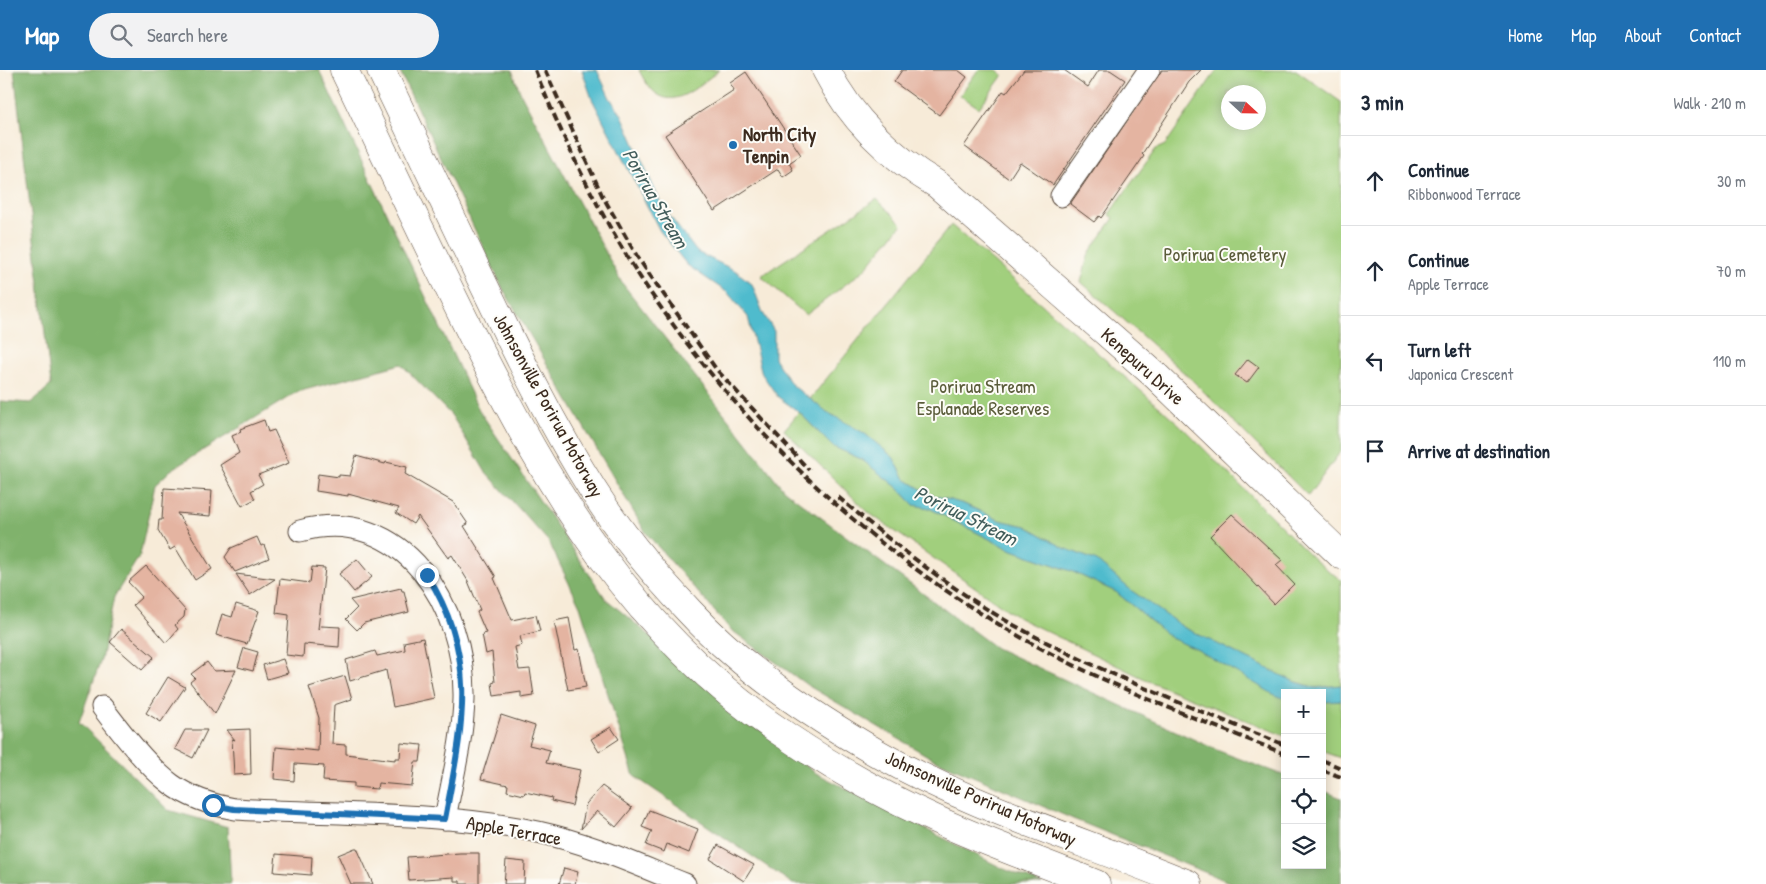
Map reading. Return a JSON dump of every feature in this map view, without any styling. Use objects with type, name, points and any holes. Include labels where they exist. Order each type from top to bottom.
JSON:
[{"type":"main road","name":"Johnsonville Porirua Motorway","points":[[344,70],[431,253],[522,432],[573,518],[628,591],[658,626],[718,684],[758,716],[843,771],[933,818],[1096,884]]},
{"type":"main road","name":"Johnsonville Porirua Motorway","points":[[381,70],[504,327],[567,446],[599,499],[639,552],[692,614],[778,689],[816,716],[879,754],[928,780],[1188,884]]},
{"type":"main road","name":"Kenepuru Drive","points":[[826,70],[844,103],[857,120],[908,165],[938,184],[1156,376],[1341,555]]},
{"type":"main road","name":"Kenepuru Drive","points":[[842,70],[855,94],[873,118],[921,163],[938,184]]},
{"type":"street","points":[[1061,196],[1149,70]]},
{"type":"street","points":[[300,531],[334,526],[360,529],[388,541],[408,556],[427,575],[439,594],[449,617],[459,655],[464,697],[461,732],[445,819]]},
{"type":"street","name":"Apple Terrace","points":[[102,707],[120,731],[171,784],[213,805],[234,809],[274,812],[445,819],[504,826],[574,841],[685,884]]},
{"type":"green space","points":[[14,70],[319,70],[479,410],[606,599],[814,772],[1004,869],[1042,884],[793,884],[634,776],[580,606],[549,542],[485,471],[452,416],[401,364],[297,392],[171,470],[155,485],[140,555],[114,597],[101,660],[79,722],[168,810],[228,827],[231,884],[0,884],[0,401],[31,403],[51,385]]},
{"type":"green space","points":[[399,70],[512,70],[521,94],[622,283],[784,490],[996,648],[1219,751],[1281,774],[1281,869],[1326,869],[1326,792],[1341,798],[1341,884],[1234,884],[1073,819],[933,759],[807,685],[730,629],[646,533],[503,289]]},
{"type":"green space","points":[[639,70],[719,70],[686,94],[676,98],[667,98],[657,94],[648,85]]},
{"type":"green space","points":[[978,70],[997,70],[1003,75],[979,108],[960,95]]},
{"type":"green space","name":"Porirua Cemetery","points":[[1217,70],[1296,70],[1341,102],[1341,451],[1308,496],[1190,378],[1081,282],[1089,253],[1114,218],[1109,214],[1156,149],[1165,145]]},
{"type":"green space","points":[[877,199],[902,224],[864,270],[806,315],[761,276]]},
{"type":"green space","name":"Porirua Stream Esplanade Reserves","points":[[951,225],[1180,425],[1316,561],[1341,580],[1341,685],[1316,688],[1293,681],[1183,627],[1132,591],[1097,561],[1064,548],[1026,526],[999,520],[964,504],[929,494],[905,479],[893,457],[864,433],[827,412],[810,399]]},
{"type":"green space","points":[[799,412],[832,446],[861,459],[898,488],[914,505],[929,508],[1007,548],[1071,571],[1116,592],[1171,638],[1198,650],[1281,697],[1281,734],[1151,682],[1019,618],[869,513],[784,430]]},
{"type":"green space","points":[[1341,701],[1341,758],[1326,752],[1326,702]]},
{"type":"water","name":"Porirua Stream","points":[[582,70],[597,70],[610,98],[622,115],[662,206],[697,252],[736,271],[752,284],[763,313],[774,331],[774,358],[792,385],[827,412],[864,433],[893,457],[905,479],[929,494],[964,504],[999,520],[1026,526],[1064,548],[1097,561],[1132,591],[1183,627],[1293,681],[1316,688],[1341,685],[1341,701],[1326,702],[1326,689],[1281,689],[1281,697],[1273,694],[1198,650],[1171,638],[1116,592],[1071,571],[1007,548],[929,508],[914,505],[898,488],[861,459],[832,446],[799,412],[778,397],[762,374],[748,317],[728,293],[687,265],[660,231],[592,99]]},
{"type":"building","points":[[902,70],[958,70],[967,77],[939,115],[894,82]]},
{"type":"building","points":[[1024,70],[1064,70],[1088,87],[1099,70],[1110,70],[1125,80],[1053,185],[1020,162],[1009,179],[964,146],[1003,91],[1006,93]]},
{"type":"building","points":[[1162,70],[1201,70],[1189,82],[1142,154],[1144,156],[1101,218],[1099,216],[1094,222],[1070,204]]},
{"type":"building","name":"North City Tenpin","points":[[746,72],[801,155],[789,163],[793,170],[783,177],[778,169],[714,211],[665,135],[734,90],[730,83]]},
{"type":"building","points":[[1248,359],[1259,367],[1247,383],[1235,375]]},
{"type":"building","points":[[264,420],[268,432],[274,430],[289,463],[258,475],[263,484],[251,491],[255,499],[242,506],[220,465],[239,453],[232,436],[241,432],[240,429]]},
{"type":"building","points":[[356,456],[385,464],[386,462],[407,467],[405,474],[453,502],[468,524],[464,526],[496,577],[494,578],[512,620],[536,615],[540,631],[520,636],[522,645],[515,647],[519,670],[530,669],[534,696],[521,698],[521,692],[494,696],[492,683],[495,682],[492,652],[486,654],[482,634],[486,633],[477,612],[480,610],[468,581],[452,555],[448,558],[418,516],[413,524],[396,513],[399,508],[348,494],[348,496],[316,491],[318,474],[339,477],[339,475],[350,476]]},
{"type":"building","points":[[164,488],[212,491],[210,516],[177,513],[212,569],[195,580],[175,547],[170,550],[158,530],[159,520],[162,520]]},
{"type":"building","points":[[1232,514],[1282,560],[1276,565],[1294,584],[1274,604],[1210,536]]},
{"type":"building","points":[[257,537],[261,546],[264,545],[269,558],[235,572],[225,557],[231,548]]},
{"type":"building","points":[[357,559],[372,577],[354,592],[339,574]]},
{"type":"building","points":[[146,566],[185,610],[184,617],[175,625],[178,629],[166,643],[133,605],[142,597],[128,582]]},
{"type":"building","points":[[312,567],[325,568],[318,629],[321,626],[340,627],[339,647],[304,644],[303,657],[286,655],[289,615],[276,613],[280,579],[310,583]]},
{"type":"building","points":[[236,574],[275,579],[250,595]]},
{"type":"building","points":[[401,588],[404,591],[409,612],[364,623],[357,630],[346,619],[357,608],[350,600]]},
{"type":"building","points":[[236,604],[259,611],[247,644],[216,635],[222,614],[232,617]]},
{"type":"building","points":[[569,618],[575,650],[579,649],[586,687],[568,690],[554,621]]},
{"type":"building","points":[[121,629],[154,657],[142,670],[110,642]]},
{"type":"building","points":[[423,638],[434,698],[393,707],[386,670],[350,681],[346,660],[375,651],[377,656],[405,650],[404,642]]},
{"type":"building","points":[[244,648],[258,652],[253,671],[238,667]]},
{"type":"building","points":[[283,659],[288,673],[267,679],[263,665]]},
{"type":"building","points":[[207,662],[214,671],[236,670],[215,714],[190,682],[195,678],[191,674]]},
{"type":"building","points":[[345,676],[352,699],[334,705],[332,744],[346,745],[346,754],[395,760],[395,758],[400,758],[401,743],[422,745],[420,762],[415,762],[412,786],[378,783],[377,789],[354,787],[354,783],[323,781],[324,766],[295,764],[294,781],[274,779],[276,747],[318,751],[319,718],[309,687]]},
{"type":"building","points":[[168,677],[185,687],[161,722],[146,713]]},
{"type":"building","points":[[501,715],[535,726],[529,745],[550,750],[546,763],[580,770],[572,806],[551,801],[552,798],[525,792],[524,795],[507,791],[508,785],[481,779]]},
{"type":"building","points":[[611,727],[619,739],[599,752],[591,739]]},
{"type":"building","points":[[250,729],[251,774],[234,775],[232,739],[235,740],[227,730]]},
{"type":"building","points":[[185,730],[207,730],[193,758],[175,749]]},
{"type":"building","points":[[602,786],[632,808],[616,827],[597,811],[581,829],[586,804]]},
{"type":"building","points":[[649,810],[698,829],[689,853],[667,844],[664,852],[646,845],[652,831],[642,827]]},
{"type":"building","points":[[718,845],[754,865],[744,881],[710,859]]},
{"type":"building","points":[[357,848],[373,884],[351,884],[338,855]]},
{"type":"building","points":[[479,853],[479,884],[460,884],[460,881],[454,881],[454,877],[409,880],[407,857]]},
{"type":"building","points":[[276,854],[312,857],[311,875],[274,872]]},
{"type":"building","points":[[506,860],[525,862],[524,884],[504,884]]},
{"type":"building","points":[[564,868],[578,872],[575,884],[559,884]]},
{"type":"railway","points":[[535,70],[583,176],[610,227],[640,277],[677,330],[717,381],[760,429],[852,519],[955,597],[1043,649],[1111,683],[1281,752]]},
{"type":"railway","points":[[545,70],[602,195],[638,258],[716,369],[809,470]]},
{"type":"railway","points":[[838,497],[944,581],[1012,624],[1112,674],[1281,743]]},
{"type":"railway","points":[[1326,762],[1341,768]]},
{"type":"railway","points":[[1326,771],[1341,777]]},
{"type":"place","name":"North City Tenpin","points":[[733,145]]},
{"type":"route","points":[[213,805],[234,809],[274,812],[445,819],[461,732],[464,697],[459,655],[449,617],[439,594],[427,575]]}]
